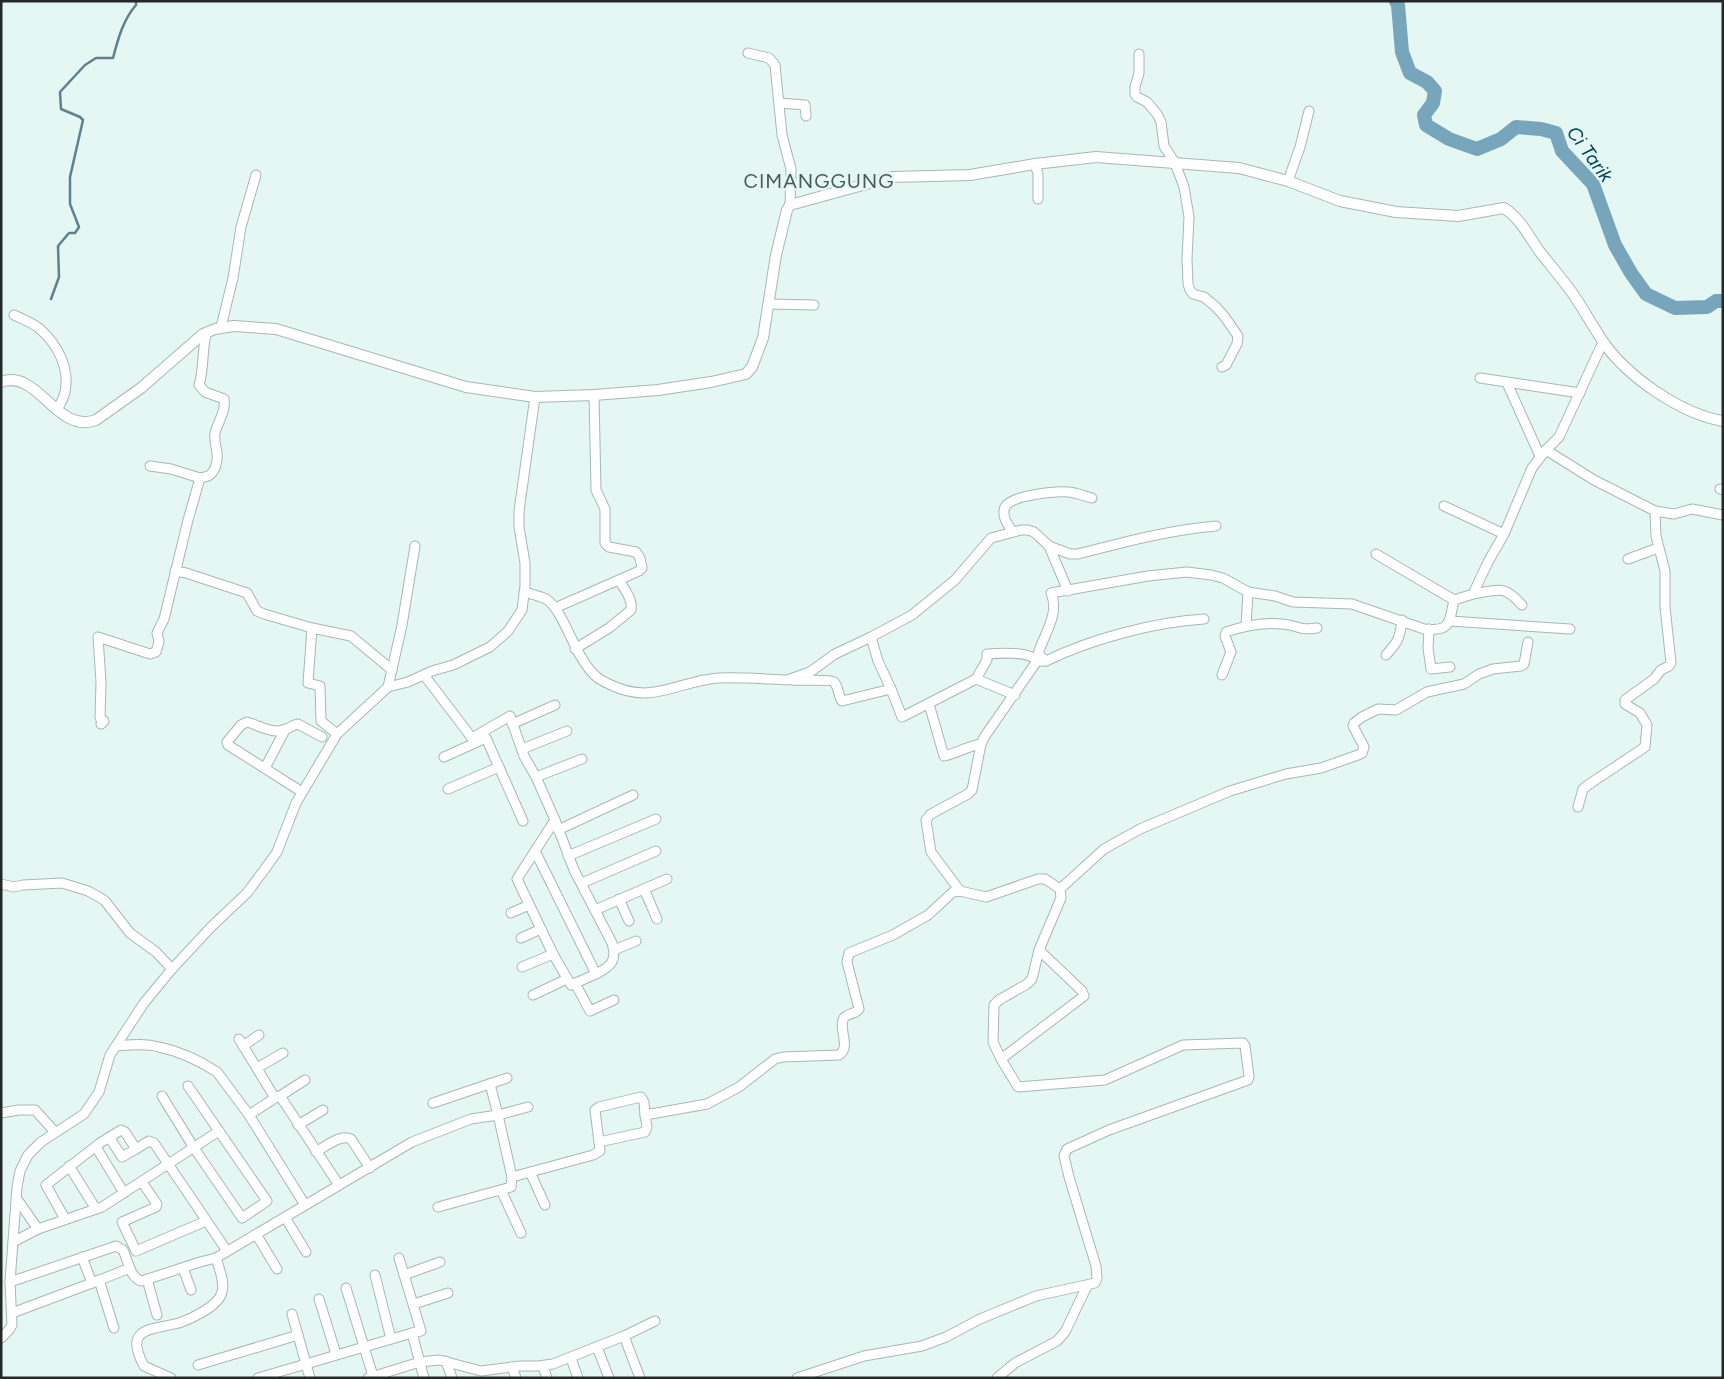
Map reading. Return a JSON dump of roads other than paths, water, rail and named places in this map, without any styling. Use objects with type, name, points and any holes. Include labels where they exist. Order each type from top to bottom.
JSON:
[{"type":"street","points":[[1,382],[14,380],[22,382],[57,410],[79,422],[90,422],[96,420],[141,388],[203,334],[218,328],[245,326],[276,329],[466,387],[535,397],[658,390],[711,382],[746,374],[752,368],[763,338],[776,255],[787,210],[790,205],[792,169],[782,135],[780,104],[773,61],[770,58],[748,52]]},
{"type":"street","points":[[1139,54],[1139,73],[1135,87],[1137,97],[1147,102],[1157,114],[1161,122],[1164,146],[1175,163],[1184,187],[1189,217],[1187,259],[1190,290],[1193,294],[1204,297],[1216,307],[1238,336],[1237,344],[1226,365],[1222,368]]},
{"type":"street","points":[[780,104],[805,105],[806,116]]},
{"type":"street","points":[[1288,180],[1300,147],[1309,112]]},
{"type":"street","points":[[790,205],[892,177],[970,175],[1035,164],[1096,157],[1239,168],[1288,180],[1340,201],[1396,212],[1458,216],[1504,208],[1518,219],[1532,242],[1570,289],[1603,342],[1621,364],[1663,396],[1700,415],[1723,421]]},
{"type":"street","points":[[1035,164],[1038,174],[1038,199]]},
{"type":"street","points":[[150,466],[171,468],[200,478],[213,474],[218,462],[215,434],[225,407],[224,399],[205,392],[199,385],[202,377],[206,334],[218,328],[235,270],[241,227],[256,176]]},
{"type":"street","points":[[768,304],[814,304]]},
{"type":"street","points":[[14,315],[40,329],[61,355],[66,386],[65,394],[57,410]]},
{"type":"street","points":[[1473,594],[1504,534],[1532,468],[1543,453],[1559,437],[1603,342]]},
{"type":"street","points":[[1480,378],[1580,393]]},
{"type":"street","points":[[1512,383],[1543,453],[1655,511],[1674,514],[1692,509],[1723,516]]},
{"type":"street","points":[[555,608],[639,572],[642,565],[636,552],[609,547],[605,543],[604,509],[596,490],[594,395]]},
{"type":"street","points":[[1,1338],[11,1328],[10,1282],[17,1187],[20,1171],[28,1155],[41,1142],[84,1114],[99,1092],[110,1055],[144,1003],[172,969],[246,893],[267,866],[277,852],[296,802],[337,734],[388,687],[408,682],[454,665],[490,647],[508,631],[522,610],[525,563],[519,535],[519,511],[535,397]]},
{"type":"street","points":[[101,724],[104,722],[100,718],[101,682],[98,637],[150,654],[156,652],[159,642],[156,632],[164,619],[200,478]]},
{"type":"street","points":[[1013,532],[1006,523],[1004,510],[1014,500],[1040,494],[1061,492],[1092,498]]},
{"type":"street","points":[[1444,506],[1504,534]]},
{"type":"street","points":[[1578,807],[1583,789],[1588,784],[1644,747],[1647,725],[1640,713],[1625,704],[1625,700],[1654,680],[1661,670],[1671,663],[1665,607],[1665,571],[1658,548],[1654,523],[1655,511]]},
{"type":"street","points":[[787,680],[810,672],[835,654],[872,638],[912,615],[955,580],[991,538],[1028,530],[1034,532],[1049,546],[1070,554],[1078,554],[1166,532],[1216,526]]},
{"type":"street","points":[[388,687],[402,625],[414,546]]},
{"type":"street","points":[[1049,546],[1068,590]]},
{"type":"street","points":[[1628,559],[1658,548]]},
{"type":"street","points":[[1376,554],[1454,600],[1473,594],[1502,590],[1508,591],[1522,605]]},
{"type":"street","points":[[176,571],[247,592],[257,611],[312,628],[351,636],[392,670]]},
{"type":"street","points":[[1042,661],[1038,654],[1045,633],[1052,621],[1054,600],[1052,593],[1148,576],[1187,572],[1212,575],[1223,578],[1248,592],[1275,596],[1293,602],[1352,604],[1429,630],[1440,630],[1448,624],[1454,600]]},
{"type":"street","points":[[575,648],[609,628],[631,610],[630,600],[619,580]]},
{"type":"street","points":[[524,592],[545,599],[555,608],[585,664],[598,678],[623,691],[638,694],[673,689],[700,680],[719,678],[808,682],[829,680],[836,686],[842,701],[891,689]]},
{"type":"street","points":[[1246,626],[1248,592]]},
{"type":"street","points":[[960,892],[931,852],[926,824],[931,814],[972,790],[981,744],[1015,694],[1042,661],[1108,637],[1185,620],[1204,619]]},
{"type":"street","points":[[1386,655],[1398,642],[1402,620]]},
{"type":"street","points":[[1450,620],[1570,629]]},
{"type":"street","points":[[1222,675],[1231,652],[1225,633],[1246,626],[1281,623],[1304,630],[1318,628]]},
{"type":"street","points":[[312,628],[308,683],[320,686],[321,721],[337,734]]},
{"type":"street","points":[[1429,630],[1428,648],[1431,669],[1450,667]]},
{"type":"street","points":[[872,638],[878,661],[902,717],[976,680],[987,660],[987,654],[1022,654],[1033,656],[1042,661]]},
{"type":"street","points":[[1060,889],[1104,849],[1148,825],[1230,790],[1286,774],[1321,768],[1362,753],[1364,747],[1353,726],[1362,717],[1378,709],[1396,710],[1427,692],[1464,684],[1479,674],[1493,669],[1521,666],[1524,664],[1528,642]]},
{"type":"street","points":[[424,675],[474,740]]},
{"type":"street","points":[[976,680],[1015,694]]},
{"type":"street","points":[[929,704],[944,756],[981,744]]},
{"type":"street","points":[[512,724],[555,706]]},
{"type":"street","points":[[444,757],[510,716],[522,749],[555,820],[568,856],[614,950],[614,960],[609,966],[596,974],[533,995]]},
{"type":"street","points":[[285,730],[270,730],[245,722],[227,742],[228,745],[302,792]]},
{"type":"street","points":[[265,768],[289,726],[298,724],[322,737]]},
{"type":"street","points":[[522,749],[567,731]]},
{"type":"street","points":[[474,740],[486,738],[523,821]]},
{"type":"street","points":[[536,777],[582,759]]},
{"type":"street","points":[[448,789],[500,767]]},
{"type":"street","points":[[558,830],[633,795]]},
{"type":"street","points":[[568,856],[656,819]]},
{"type":"street","points":[[555,820],[517,879],[553,954],[590,1011],[614,1000]]},
{"type":"street","points":[[535,851],[596,974]]},
{"type":"street","points":[[582,883],[656,851]]},
{"type":"street","points":[[645,1115],[707,1104],[739,1087],[775,1059],[783,1056],[842,1054],[845,1047],[842,1031],[843,1019],[845,1016],[856,1013],[859,1009],[847,962],[849,953],[893,935],[928,915],[953,892],[986,898],[1038,878],[1045,878],[1060,889],[1061,898],[1039,950],[1034,974],[1030,981],[995,1004],[993,1017],[993,1042],[996,1052],[1018,1086],[1108,1079],[1182,1045],[1240,1042],[1245,1046],[1249,1076],[1246,1082],[1109,1130],[1067,1149],[1064,1156],[1097,1276],[1096,1282],[1087,1286],[1036,1296],[922,1346],[864,1356],[797,1378]]},
{"type":"street","points":[[596,910],[667,879]]},
{"type":"street","points":[[1,884],[14,887],[62,883],[72,885],[99,897],[105,901],[130,933],[156,952],[172,969]]},
{"type":"street","points":[[644,889],[657,919]]},
{"type":"street","points":[[619,899],[629,921]]},
{"type":"street","points":[[511,913],[529,905]]},
{"type":"street","points":[[521,938],[541,929]]},
{"type":"street","points":[[614,950],[636,941]]},
{"type":"street","points":[[1000,1058],[1084,997],[1082,991],[1039,950]]},
{"type":"street","points":[[522,967],[553,954]]},
{"type":"street","points":[[259,1035],[241,1042],[257,1068],[340,1185]]},
{"type":"street","points":[[116,1046],[159,1046],[187,1056],[217,1072],[249,1115],[305,1205]]},
{"type":"street","points":[[257,1068],[283,1053]]},
{"type":"street","points":[[434,1103],[506,1078]]},
{"type":"street","points":[[249,1115],[305,1080]]},
{"type":"street","points":[[438,1206],[511,1187],[512,1177],[490,1084]]},
{"type":"street","points":[[162,1096],[194,1148],[242,1218],[267,1201],[188,1086]]},
{"type":"street","points":[[512,1177],[593,1156],[600,1151],[595,1110],[599,1107],[641,1097],[644,1102],[647,1126],[645,1132],[599,1142]]},
{"type":"street","points":[[10,1282],[116,1246],[124,1253],[130,1268],[138,1280],[142,1281],[216,1258],[412,1142],[471,1119],[498,1115],[528,1107]]},
{"type":"street","points":[[1,1113],[35,1110],[56,1132]]},
{"type":"street","points":[[298,1125],[323,1110]]},
{"type":"street","points":[[66,1219],[46,1185],[118,1131],[123,1130],[136,1150]]},
{"type":"street","points":[[13,1242],[38,1229],[96,1209],[142,1182],[219,1131]]},
{"type":"street","points":[[109,1137],[122,1157],[151,1141],[227,1251]]},
{"type":"street","points":[[316,1152],[340,1138],[348,1137],[370,1168]]},
{"type":"street","points":[[96,1146],[124,1193]]},
{"type":"street","points":[[69,1166],[96,1209]]},
{"type":"street","points":[[530,1172],[545,1205]]},
{"type":"street","points":[[142,1182],[157,1204],[156,1207],[122,1222],[136,1251],[206,1221]]},
{"type":"street","points":[[501,1190],[521,1233]]},
{"type":"street","points":[[17,1199],[38,1229]]},
{"type":"street","points":[[285,1217],[306,1252]]},
{"type":"street","points":[[256,1234],[277,1269]]},
{"type":"street","points":[[82,1257],[96,1282],[114,1328]]},
{"type":"street","points":[[171,1378],[144,1366],[140,1359],[137,1344],[138,1337],[144,1331],[180,1322],[207,1310],[213,1305],[222,1292],[222,1282],[216,1258]]},
{"type":"street","points":[[258,1378],[421,1331],[398,1258]]},
{"type":"street","points":[[404,1275],[440,1262]]},
{"type":"street","points":[[12,1314],[130,1268]]},
{"type":"street","points":[[183,1268],[191,1290]]},
{"type":"street","points":[[375,1275],[391,1339]]},
{"type":"street","points":[[147,1280],[157,1316]]},
{"type":"street","points":[[997,1378],[1015,1364],[1057,1341],[1065,1332],[1087,1286]]},
{"type":"street","points":[[346,1288],[365,1346],[371,1377],[420,1362],[439,1360],[482,1374],[512,1367],[543,1366],[571,1358],[655,1321]]},
{"type":"street","points":[[414,1304],[448,1293]]},
{"type":"street","points":[[320,1299],[336,1354]]},
{"type":"street","points":[[292,1314],[310,1378]]},
{"type":"street","points":[[412,1333],[424,1378]]},
{"type":"street","points":[[198,1365],[298,1335]]},
{"type":"street","points":[[624,1336],[640,1378]]},
{"type":"street","points":[[597,1347],[609,1378]]},
{"type":"street","points":[[571,1358],[578,1378]]},
{"type":"street","points":[[446,1361],[452,1378]]},
{"type":"street","points":[[543,1366],[547,1378]]},
{"type":"street","points":[[512,1367],[516,1378]]},
{"type":"waterway","points":[[51,299],[59,277],[58,246],[69,233],[75,233],[79,227],[70,204],[70,177],[83,120],[61,109],[60,92],[85,65],[96,58],[113,58],[122,30],[136,5],[136,1]]},
{"type":"waterway","name":"Ci Tarik","points":[[1396,1],[1398,5],[1402,52],[1410,73],[1427,82],[1435,91],[1433,103],[1424,115],[1426,125],[1449,139],[1477,149],[1501,139],[1516,127],[1541,129],[1556,133],[1562,151],[1593,184],[1615,245],[1646,294],[1675,308],[1707,307],[1716,301],[1723,301]]},
{"type":"district","name":"CIMANGGUNG","points":[[819,181]]}]
